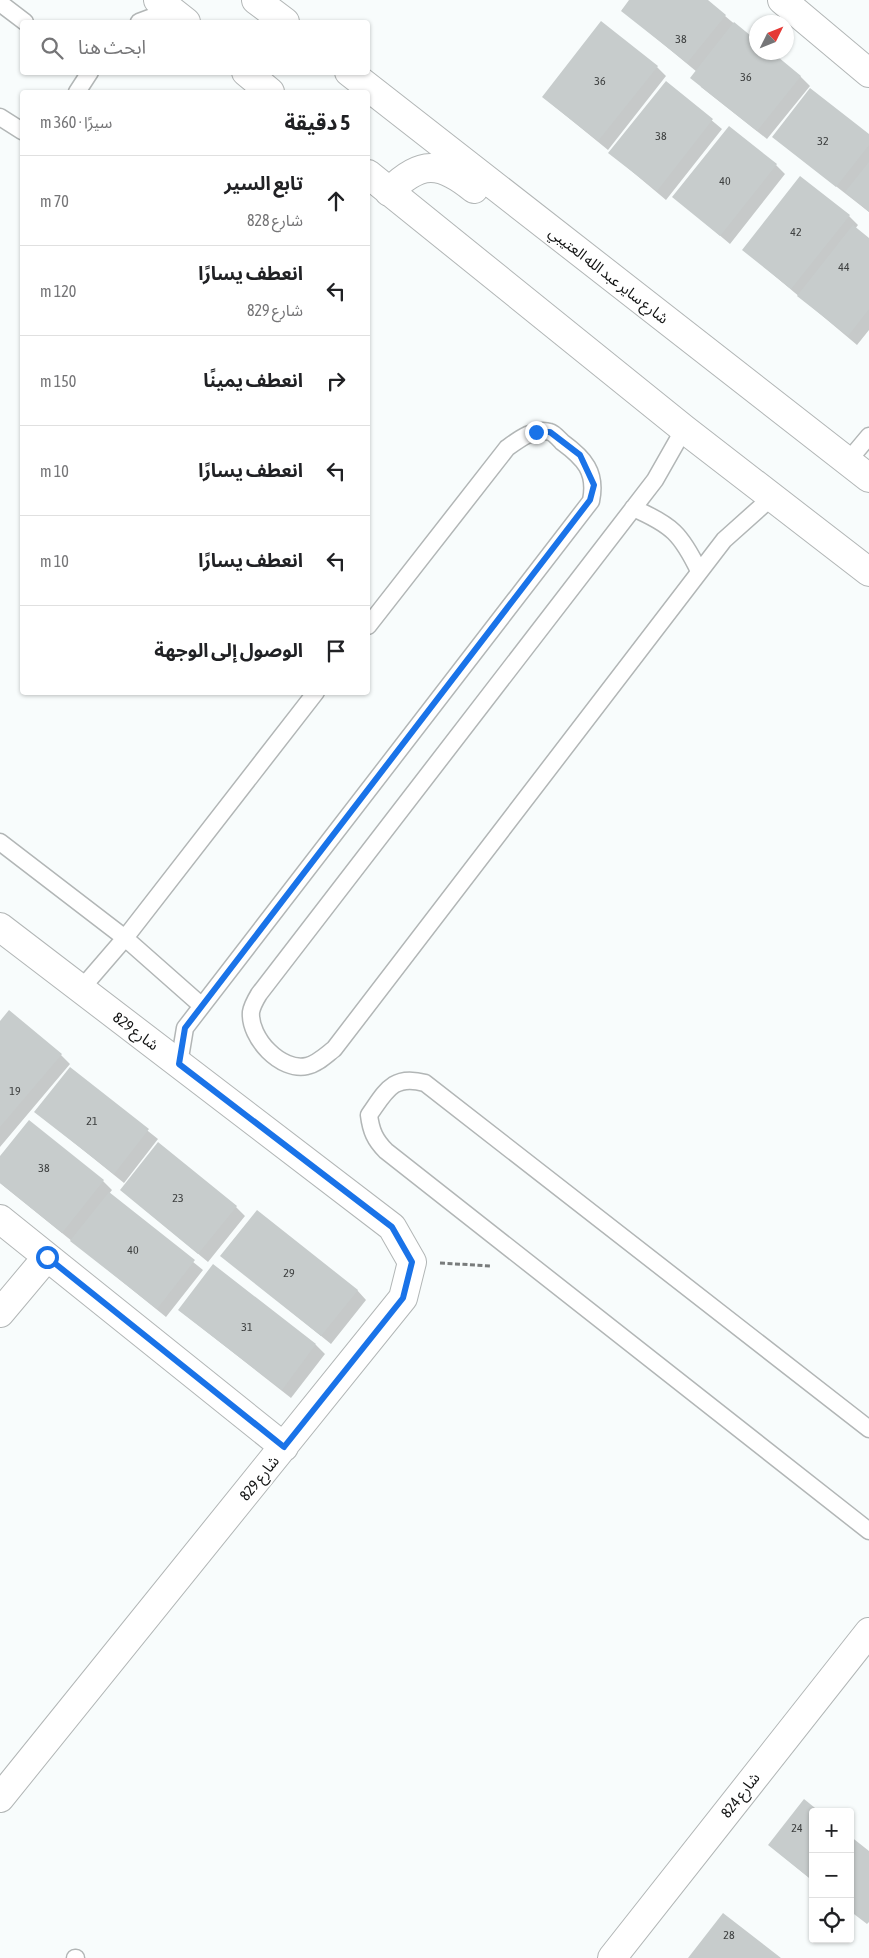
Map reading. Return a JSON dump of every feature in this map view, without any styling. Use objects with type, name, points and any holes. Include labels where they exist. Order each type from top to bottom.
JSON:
[{"type":"street","points":[[256,0],[282,20]]},
{"type":"street","points":[[782,0],[869,73]]},
{"type":"street","points":[[250,75],[268,90]]},
{"type":"street","name":"شارع ساير عبد الله العتيبي","points":[[353,75],[869,478]]},
{"type":"street","points":[[389,192],[413,171],[429,167],[445,170],[459,177],[540,244],[572,262],[607,273]]},
{"type":"street","points":[[370,176],[684,429],[869,572]]},
{"type":"street","name":"شارع 829","points":[[0,927],[392,1227],[412,1262],[403,1298],[0,1798]]},
{"type":"street","points":[[0,1219],[284,1447]]},
{"type":"street","points":[[0,1313],[47,1257]]},
{"type":"street","name":"شارع 824","points":[[612,1958],[869,1632]]},
{"type":"lane","points":[[0,3],[22,20]]},
{"type":"lane","points":[[145,20],[171,11]]},
{"type":"lane","points":[[78,90],[88,75]]},
{"type":"lane","points":[[0,117],[20,130]]},
{"type":"lane","points":[[684,429],[655,480],[258,994],[251,1012],[254,1030],[267,1050],[291,1066],[307,1066],[334,1049],[699,571],[724,540],[772,497]]},
{"type":"lane","points":[[179,1064],[185,1028],[590,500],[594,485],[580,455],[550,432],[536,432],[520,439],[507,448],[370,623]]},
{"type":"lane","points":[[848,461],[869,436]]},
{"type":"lane","points":[[633,508],[660,520],[670,527],[686,544],[699,571]]},
{"type":"lane","points":[[81,989],[125,938],[314,695]]},
{"type":"lane","points":[[0,842],[125,938],[202,1006]]},
{"type":"lane","points":[[865,1523],[386,1151],[376,1140],[370,1127],[369,1115],[387,1090],[399,1080],[411,1079],[425,1084],[869,1429]]},
{"type":"path","points":[[412,1262],[536,1269]]},
{"type":"building","points":[[629,0],[708,0],[726,15],[687,63],[621,11]]},
{"type":"building","points":[[601,21],[658,66],[598,141],[542,97]]},
{"type":"building","points":[[734,22],[749,34],[749,60],[782,60],[801,76],[757,131],[690,78]]},
{"type":"building","points":[[666,81],[713,119],[657,191],[608,153]]},
{"type":"building","points":[[810,88],[869,134],[869,145],[836,187],[772,137]]},
{"type":"building","points":[[729,126],[777,164],[720,236],[672,197]]},
{"type":"building","points":[[869,162],[869,212],[845,192]]},
{"type":"building","points":[[800,176],[850,215],[791,289],[742,250]]},
{"type":"building","points":[[853,225],[869,238],[869,309],[848,336],[797,296]]},
{"type":"building","points":[[9,1010],[62,1054],[0,1127],[0,1021]]},
{"type":"building","points":[[70,1067],[149,1129],[114,1174],[34,1112]]},
{"type":"building","points":[[29,1120],[104,1180],[62,1233],[0,1183],[0,1156]]},
{"type":"building","points":[[158,1142],[237,1206],[198,1254],[120,1190]]},
{"type":"building","points":[[109,1192],[195,1260],[157,1309],[70,1241]]},
{"type":"building","points":[[257,1210],[358,1290],[321,1336],[220,1256]]},
{"type":"building","points":[[213,1264],[316,1344],[282,1390],[178,1310]]},
{"type":"building","points":[[804,1799],[815,1808],[809,1808],[809,1878],[768,1845]]},
{"type":"building","points":[[854,1839],[869,1851],[869,1922],[867,1924],[854,1914]]},
{"type":"building","points":[[723,1913],[781,1958],[688,1958]]},
{"type":"route","points":[[47,1257],[284,1447],[403,1298],[412,1262],[392,1227],[179,1064],[181,1041],[185,1028],[590,500],[594,485],[580,455],[550,432],[536,432]]}]
